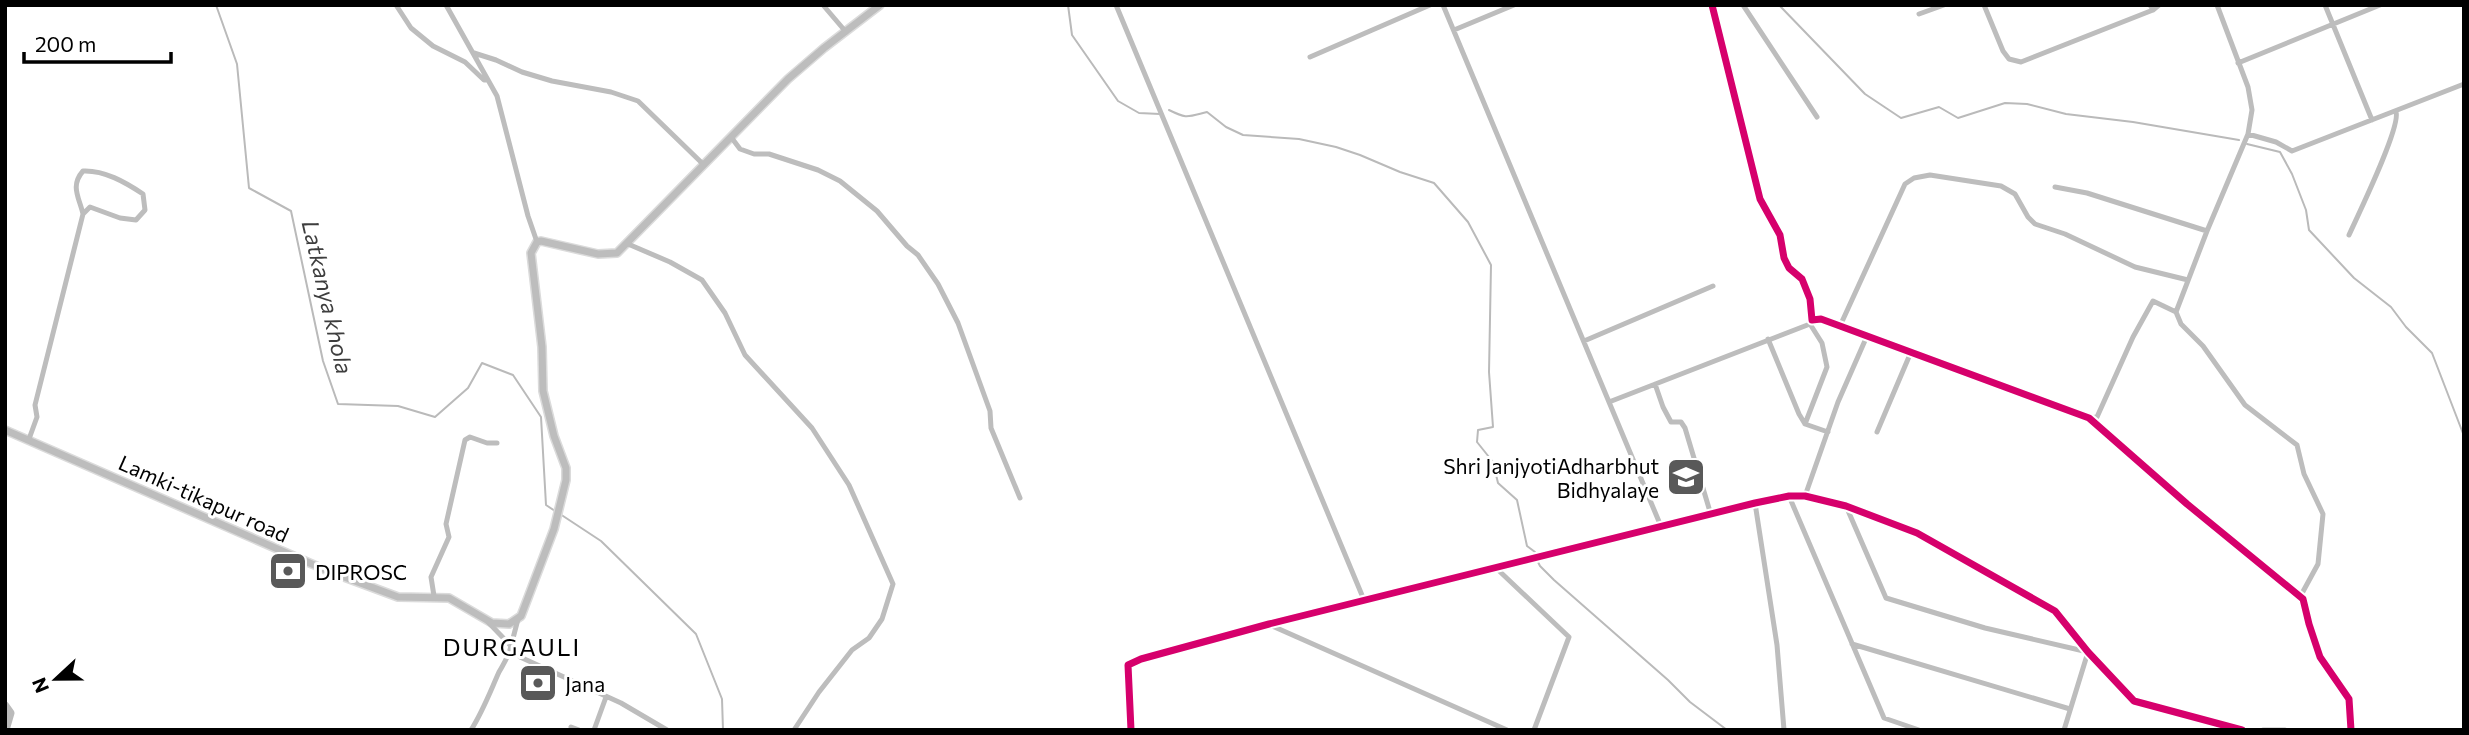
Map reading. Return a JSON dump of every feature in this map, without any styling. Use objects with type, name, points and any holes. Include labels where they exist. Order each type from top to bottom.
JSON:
[{"type":"main road","points":[[518,619],[554,529],[564,492],[566,468],[554,436],[543,391],[542,347],[531,253],[537,242],[548,241],[598,254],[617,253],[788,79],[880,5]]},
{"type":"main road","name":"Lamki-tikapur road","points":[[5,430],[328,571],[398,597],[449,598],[487,621],[500,625],[509,625],[518,619]]},
{"type":"street","points":[[396,5],[411,28],[433,47],[456,56],[484,80],[488,80]]},
{"type":"street","points":[[446,5],[497,96],[537,242]]},
{"type":"street","points":[[823,5],[846,32]]},
{"type":"street","points":[[1116,5],[1364,600]]},
{"type":"street","points":[[1310,57],[1430,5]]},
{"type":"street","points":[[1443,5],[1660,524],[1657,528]]},
{"type":"street","points":[[1454,30],[1514,5]]},
{"type":"street","points":[[1712,5],[1760,199],[1780,235],[1784,258],[1789,268],[1802,279],[1810,299],[1811,322],[1822,343],[1827,367],[1805,424]]},
{"type":"street","points":[[1743,5],[1817,117]]},
{"type":"street","points":[[1919,14],[1944,5]]},
{"type":"street","points":[[1984,5],[2003,51],[2009,59],[2021,62],[2159,5]]},
{"type":"street","points":[[2176,312],[2248,134],[2252,110],[2248,87],[2217,5]]},
{"type":"street","points":[[2325,5],[2372,120]]},
{"type":"street","points":[[2238,63],[2380,5]]},
{"type":"street","points":[[474,53],[552,81],[611,92],[638,101],[705,165]]},
{"type":"street","points":[[2248,134],[2276,142],[2292,151],[2464,84]]},
{"type":"street","points":[[2350,235],[2388,145],[2398,118],[2396,112]]},
{"type":"street","points":[[731,136],[740,149],[754,154],[769,154],[818,170],[840,181],[877,211],[918,255],[938,284],[958,323],[990,411],[991,428],[1020,498]]},
{"type":"street","points":[[29,439],[37,417],[35,405],[83,214],[90,207],[120,218],[136,220],[145,210],[143,194],[104,174],[93,170],[83,171],[77,178],[75,191],[83,214]]},
{"type":"street","points":[[1840,326],[1905,184],[1914,178],[1930,175],[2001,186],[2015,194],[2035,224],[2065,234],[2135,267],[2188,280]]},
{"type":"street","points":[[2055,187],[2087,193],[2207,231]]},
{"type":"street","points":[[628,244],[670,262],[702,280],[724,313],[745,355],[812,428],[849,485],[892,584],[882,619],[869,638],[852,650],[794,730]]},
{"type":"street","points":[[1584,341],[1713,286]]},
{"type":"street","points":[[2089,418],[2097,417],[2146,309],[2153,301],[2176,312],[2182,324],[2203,346],[2245,405],[2297,445],[2304,474],[2323,514],[2318,564],[2300,597]]},
{"type":"street","points":[[1609,402],[1821,319],[2089,418],[2187,504],[2303,599],[2320,657],[2349,699],[2351,730]]},
{"type":"street","points":[[1805,496],[1867,336]]},
{"type":"street","points":[[1768,339],[1805,424],[1828,432]]},
{"type":"street","points":[[1877,432],[1911,352]]},
{"type":"street","points":[[1655,384],[1662,407],[1671,422],[1681,422],[1685,428],[1711,515]]},
{"type":"street","points":[[434,596],[431,577],[449,537],[446,524],[465,440],[470,437],[487,443],[497,443]]},
{"type":"street","points":[[1789,496],[1884,718],[1919,730]]},
{"type":"street","points":[[1130,730],[1128,665],[1141,659],[1269,624],[1755,503],[1789,496],[1805,496],[1846,506],[1917,533],[2055,611],[2088,652],[2134,701],[2242,730]]},
{"type":"street","points":[[1755,503],[1777,645],[1784,730]]},
{"type":"street","points":[[1846,506],[1886,598],[1985,628],[2088,652]]},
{"type":"street","points":[[1496,567],[1569,637],[1534,730]]},
{"type":"street","points":[[471,730],[486,706],[510,654],[518,619]]},
{"type":"street","points":[[487,621],[520,657],[606,696],[667,730]]},
{"type":"street","points":[[1269,624],[1507,730]]},
{"type":"street","points":[[1852,644],[2070,709]]},
{"type":"street","points":[[2064,730],[2088,652]]},
{"type":"street","points":[[594,730],[606,696]]},
{"type":"street","points":[[571,727],[579,730]]},
{"type":"street","points":[[2263,730],[2285,730]]},
{"type":"waterway","name":"Latkanya khola","points":[[216,5],[237,64],[249,188],[291,211],[323,361],[338,404],[398,406],[435,417],[468,388],[482,363],[513,375],[541,417],[546,505],[555,511]]},
{"type":"waterway","points":[[1068,5],[1072,35],[1118,101],[1139,113],[1160,114]]},
{"type":"waterway","points":[[1779,5],[1865,94],[1901,118],[1939,107],[1958,118],[2005,103],[2027,104],[2066,114],[2239,140]]},
{"type":"waterway","points":[[1169,110],[1187,116],[1207,112],[1226,127],[1243,135],[1299,139],[1360,155],[1434,183],[1468,222],[1491,265],[1489,372],[1493,427],[1478,430],[1477,442],[1493,462],[1498,483],[1517,500],[1527,546],[1535,552]]},
{"type":"waterway","points":[[2247,144],[2280,152],[2306,210],[2309,230],[2354,278],[2391,307],[2406,327],[2432,353],[2464,436]]},
{"type":"waterway","name":"Latkanya khola","points":[[560,514],[601,541],[696,634],[722,699],[723,730]]},
{"type":"waterway","points":[[1537,560],[1554,580],[1690,702],[1727,730]]},
{"type":"waterway","points":[[5,706],[10,713],[5,730]]},
{"type":"cycle path","points":[[1712,5],[1760,199],[1780,235],[1784,258],[1789,268],[1802,279],[1810,299],[1812,320],[1821,319],[2089,418],[2187,504],[2303,599],[2320,657],[2349,699],[2351,730]]},
{"type":"cycle path","points":[[1131,730],[1128,665],[1141,659],[1269,624],[1789,496],[1805,496],[1846,506],[1917,533],[2055,611],[2088,652],[2134,701],[2242,730]]},
{"type":"place","name":"Shri JanjyotiAdharbhut Bidhyalaye","points":[[1686,477]]},
{"type":"place","name":"DIPROSC","points":[[288,571]]},
{"type":"place","name":"Jana","points":[[538,683]]},
{"type":"district","name":"DURGAULI","points":[[512,646]]}]
